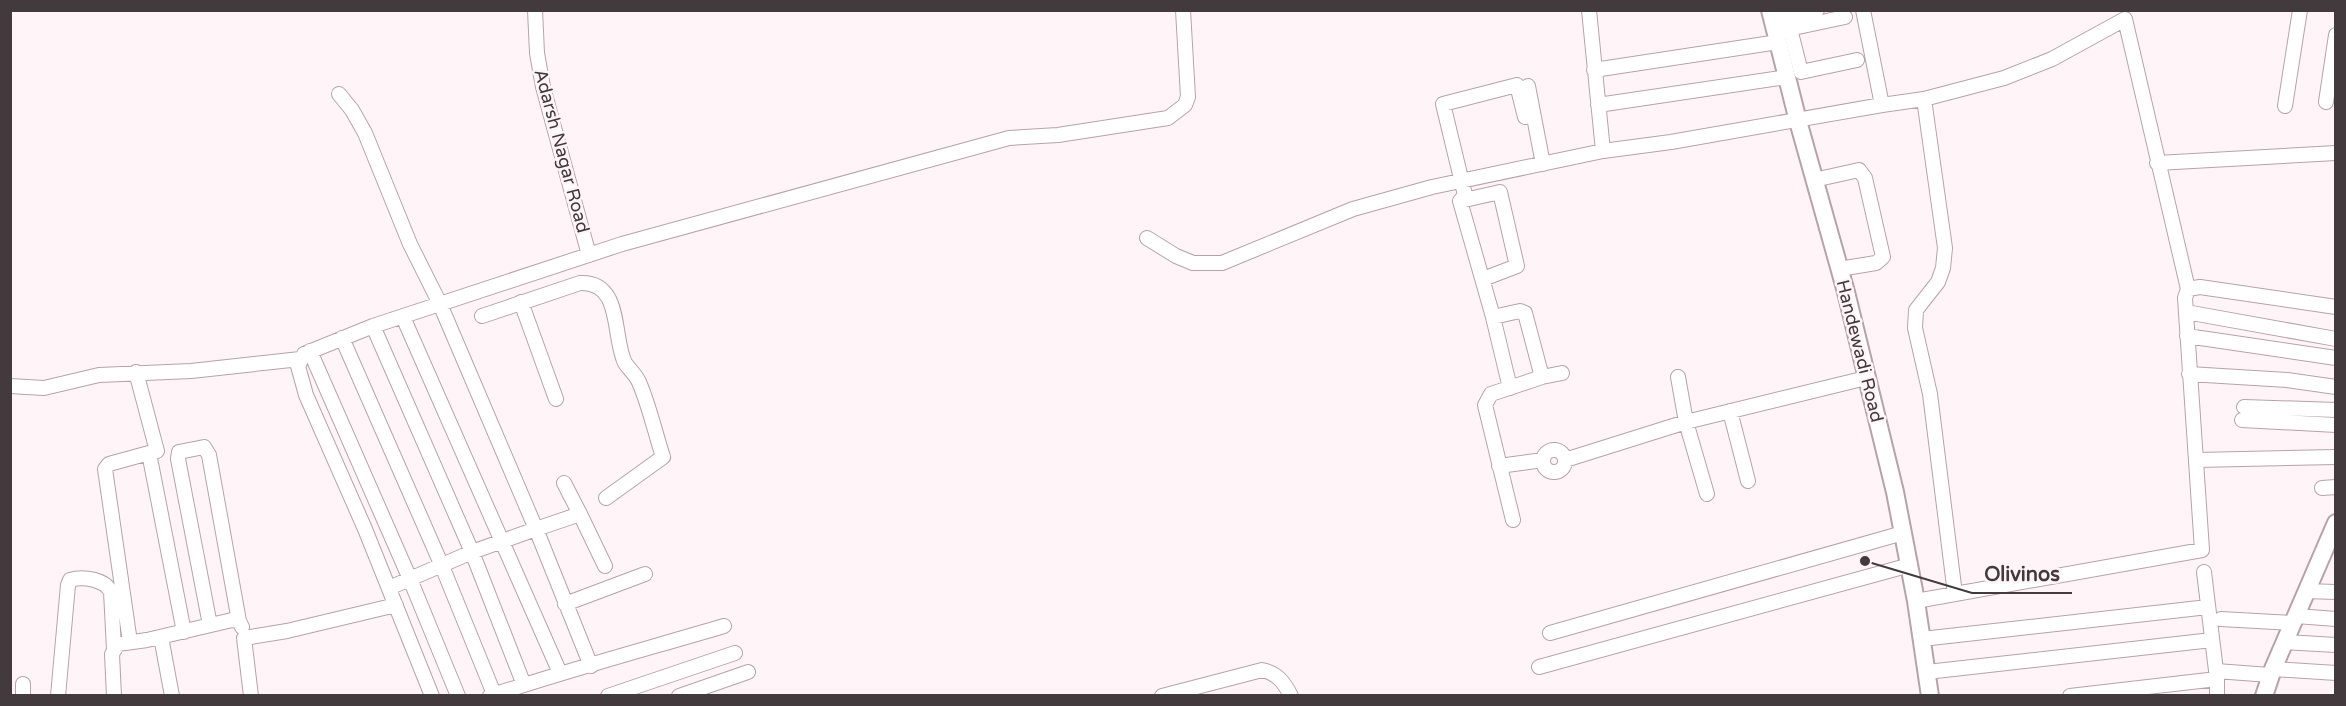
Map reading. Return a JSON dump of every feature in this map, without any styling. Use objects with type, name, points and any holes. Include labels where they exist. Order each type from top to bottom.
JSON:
[{"type":"main road","name":"Handewadi Road","points":[[1781,33],[1787,77],[1839,269],[1904,533],[1928,672],[1930,696]]},
{"type":"main road","points":[[2264,696],[2271,672],[2336,523]]},
{"type":"street","name":"Adarsh Nagar Road","points":[[535,10],[537,53],[543,87],[592,254]]},
{"type":"street","name":"Adarsh Nagar Road","points":[[544,10],[545,55],[592,254]]},
{"type":"street","points":[[10,386],[44,388],[99,375],[191,371],[305,355],[373,326],[622,244],[1009,138],[1080,131],[1168,118],[1185,105],[1188,97],[1183,10]]},
{"type":"street","points":[[1589,10],[1603,151]]},
{"type":"street","points":[[1781,33],[1816,10]]},
{"type":"street","points":[[1863,10],[1881,105]]},
{"type":"street","points":[[2285,106],[2300,10]]},
{"type":"street","points":[[1147,238],[1176,256],[1193,263],[1222,263],[1353,209],[1462,181],[1603,151],[1671,142],[1924,99],[2004,78],[2052,59],[2124,15],[2188,289],[2185,298],[2189,374],[2202,550],[1916,602]]},
{"type":"street","points":[[1594,70],[1781,33],[1845,16]]},
{"type":"street","points":[[1781,33],[1801,72],[1857,60]]},
{"type":"street","points":[[2326,102],[2336,35]]},
{"type":"street","points":[[1598,105],[1787,77]]},
{"type":"street","points":[[1460,201],[1465,195],[1443,104],[1516,86],[1525,117]]},
{"type":"street","points":[[1528,86],[1543,164]]},
{"type":"street","points":[[339,94],[352,110],[365,133],[410,244],[440,304],[536,529],[591,666]]},
{"type":"street","points":[[1924,99],[1945,248],[1943,268],[1938,282],[1916,310],[1915,328],[1930,394],[1955,594]]},
{"type":"street","points":[[2157,163],[2336,153]]},
{"type":"street","points":[[1814,180],[1859,170],[1865,178],[1883,257],[1876,263],[1839,269]]},
{"type":"street","points":[[1460,201],[1500,192],[1517,266],[1484,279]]},
{"type":"street","points":[[1460,201],[1484,279],[1509,388]]},
{"type":"street","points":[[528,276],[535,297]]},
{"type":"street","points":[[482,316],[580,283],[592,282],[599,286],[606,295],[615,316],[624,362],[638,380],[663,457],[606,498]]},
{"type":"street","points":[[2188,289],[2200,287],[2336,307]]},
{"type":"street","points":[[521,302],[556,399]]},
{"type":"street","points":[[1493,317],[1520,311],[1525,313],[1542,377]]},
{"type":"street","points":[[2186,312],[2336,339]]},
{"type":"street","points":[[403,316],[560,673]]},
{"type":"street","points":[[373,326],[472,552],[524,685]]},
{"type":"street","points":[[2187,336],[2336,358]]},
{"type":"street","points":[[342,338],[442,566],[492,695],[724,626]]},
{"type":"street","points":[[305,355],[410,579],[458,696]]},
{"type":"street","points":[[305,355],[299,373],[306,395],[389,588],[432,696]]},
{"type":"street","points":[[136,372],[157,451]]},
{"type":"street","points":[[1513,520],[1485,405],[1491,394],[1562,372]]},
{"type":"street","points":[[2189,374],[2287,380],[2336,387]]},
{"type":"street","points":[[1678,377],[1686,422],[1707,494]]},
{"type":"street","points":[[1499,466],[1543,460],[1546,454],[1552,451],[1559,452],[1565,460],[1686,422],[1866,378]]},
{"type":"street","points":[[2336,410],[2243,414],[2336,426]]},
{"type":"street","points":[[1730,411],[1748,481]]},
{"type":"street","points":[[210,625],[178,459],[179,452],[204,447],[209,455],[239,611],[251,696]]},
{"type":"street","points":[[114,696],[117,597],[105,470],[109,464],[149,453],[184,632]]},
{"type":"street","points":[[2196,460],[2336,457]]},
{"type":"street","points":[[564,483],[605,566]]},
{"type":"street","points":[[389,588],[472,552],[580,514]]},
{"type":"street","points":[[1550,633],[1904,533]]},
{"type":"street","points":[[1539,667],[1910,565]]},
{"type":"street","points":[[2204,572],[2217,696]]},
{"type":"street","points":[[566,604],[645,574]]},
{"type":"street","points":[[58,696],[70,580],[76,578],[98,581],[108,586],[117,597],[130,642]]},
{"type":"street","points":[[2306,591],[2336,592]]},
{"type":"street","points":[[244,638],[287,631],[396,605]]},
{"type":"street","points":[[1922,639],[2208,607]]},
{"type":"street","points":[[2221,619],[2336,619]]},
{"type":"street","points":[[114,649],[118,644],[161,637],[232,620],[239,621]]},
{"type":"street","points":[[161,637],[172,696]]},
{"type":"street","points":[[1928,672],[2212,640]]},
{"type":"street","points":[[2284,642],[2336,645]]},
{"type":"street","points":[[608,696],[735,653]]},
{"type":"street","points":[[1161,696],[1262,670],[1279,677],[1291,696]]},
{"type":"street","points":[[679,696],[748,672]]},
{"type":"street","points":[[2070,696],[2216,675],[2271,672],[2336,673]]},
{"type":"place","name":"Olivinos","points":[[1865,561]]}]
